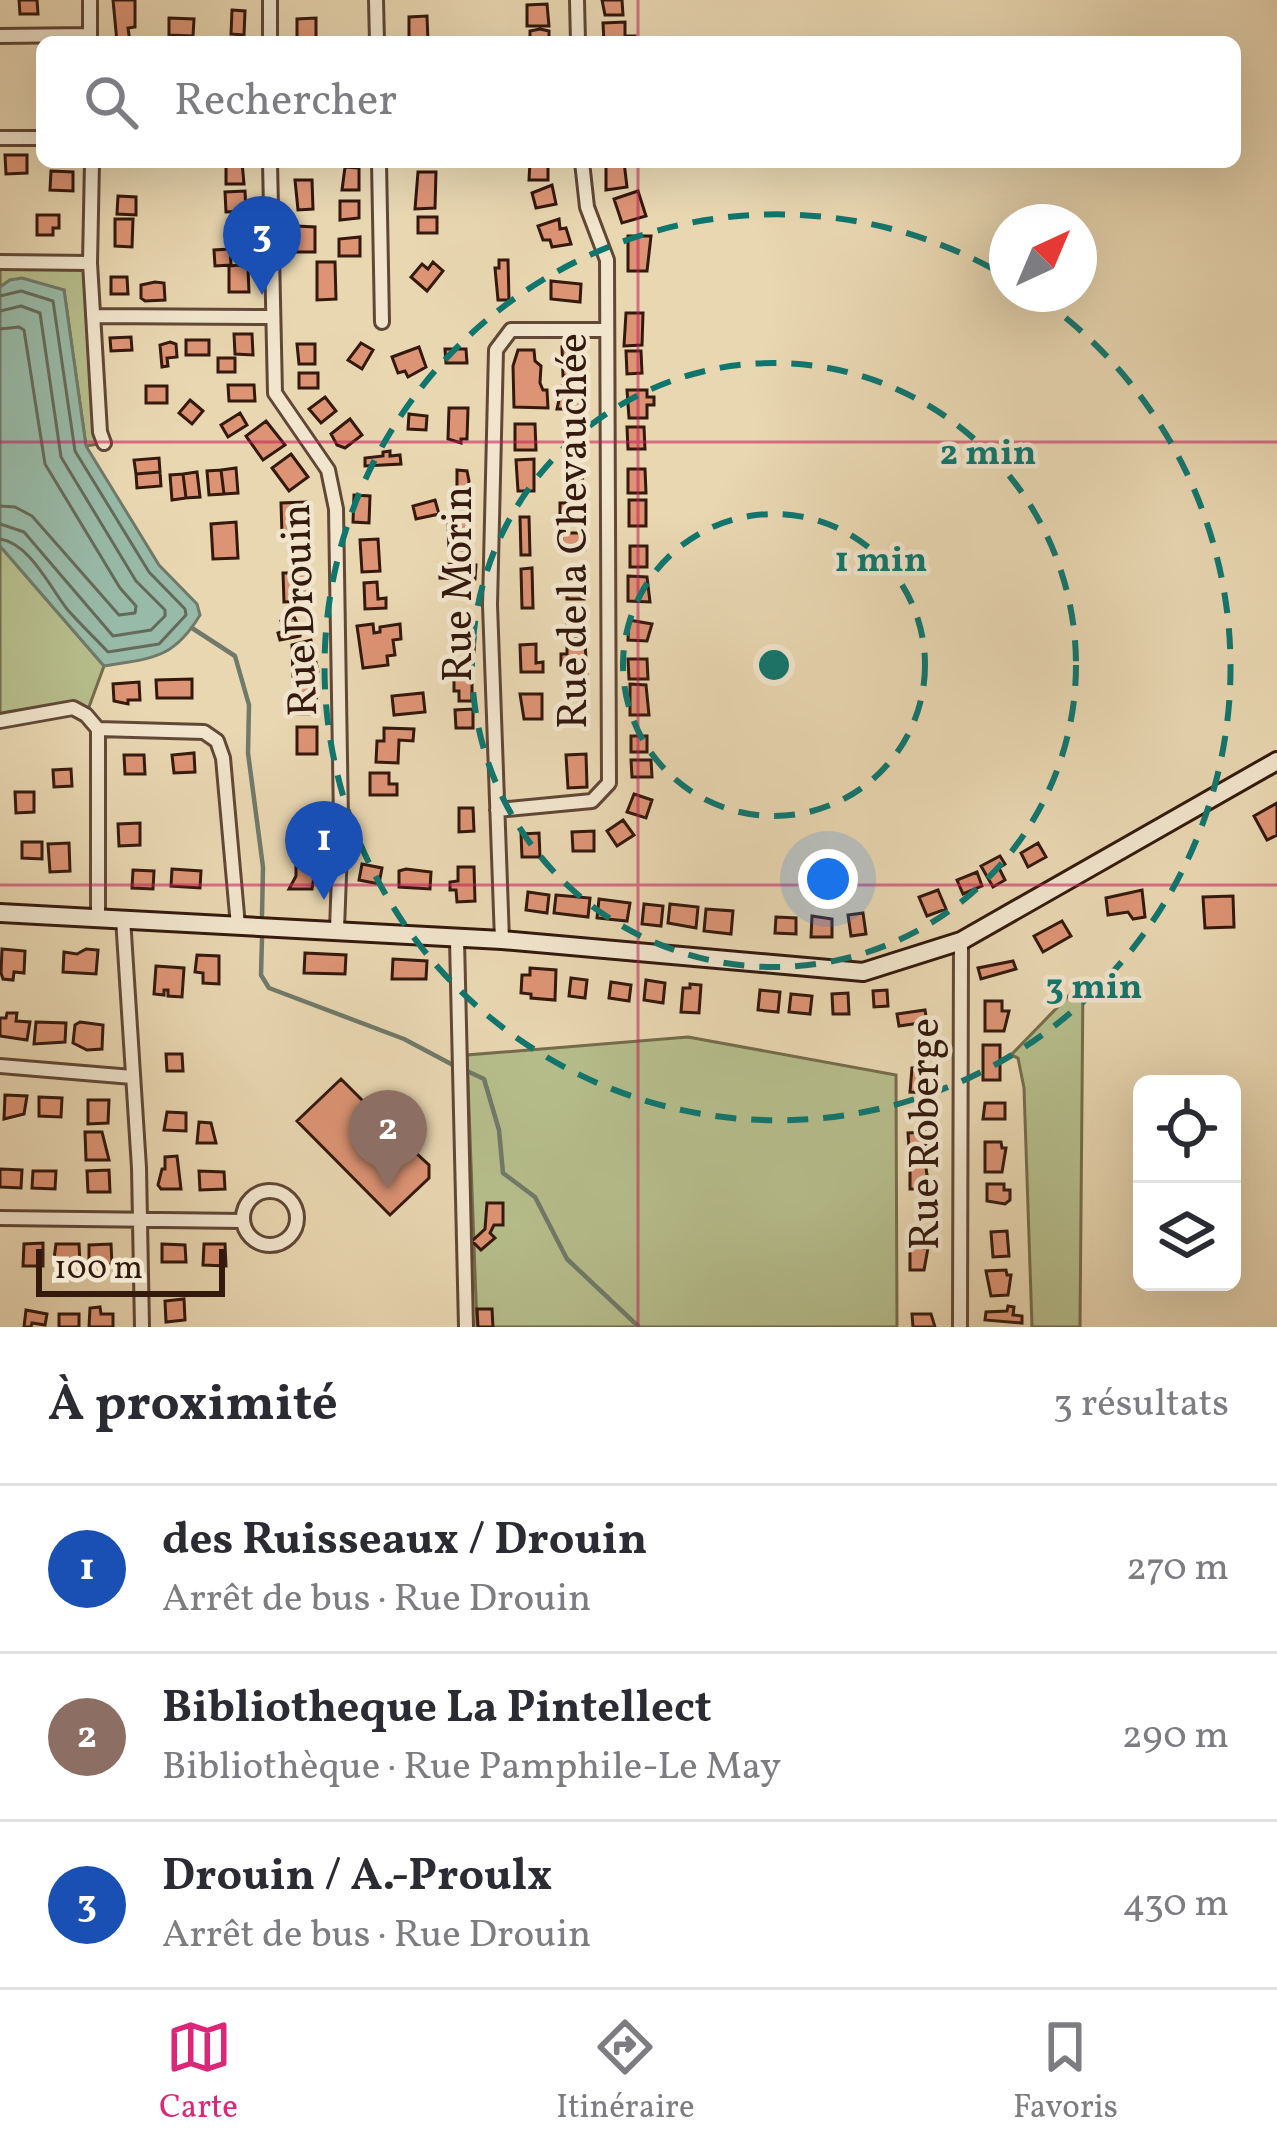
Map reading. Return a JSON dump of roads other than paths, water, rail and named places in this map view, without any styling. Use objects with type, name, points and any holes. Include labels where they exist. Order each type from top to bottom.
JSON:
[{"type":"street","points":[[89,0],[90,36]]},
{"type":"street","points":[[270,0],[270,36]]},
{"type":"street","points":[[376,0],[377,36]]},
{"type":"street","points":[[578,0],[578,36]]},
{"type":"street","points":[[0,36],[36,37]]},
{"type":"street","points":[[0,138],[36,138]]},
{"type":"street","points":[[92,168],[90,263],[104,443]]},
{"type":"street","name":"Rue Drouin","points":[[270,168],[275,393],[328,470],[336,509],[341,799],[338,929]]},
{"type":"street","points":[[379,168],[382,322]]},
{"type":"street","name":"Rue de la Chevauchée","points":[[497,810],[592,801],[609,783],[608,260],[587,208],[583,168]]},
{"type":"street","points":[[0,262],[90,263]]},
{"type":"street","points":[[93,316],[271,317]]},
{"type":"street","name":"Rue Morin","points":[[502,940],[490,605],[496,350],[511,330],[607,330]]},
{"type":"street","points":[[0,721],[73,708],[98,729],[98,916]]},
{"type":"street","points":[[98,729],[203,732],[217,741],[223,758],[238,926]]},
{"type":"street","points":[[0,913],[502,940],[862,972],[961,941],[1277,761]]},
{"type":"street","points":[[123,919],[142,1327]]},
{"type":"street","points":[[457,940],[466,1327]]},
{"type":"street","name":"Rue Roberge","points":[[960,1327],[961,941]]},
{"type":"street","points":[[0,1066],[131,1077]]},
{"type":"street","points":[[271,1191],[288,1198],[297,1215],[294,1232],[273,1245],[256,1242],[242,1221],[254,1196],[271,1191]]},
{"type":"street","points":[[0,1218],[242,1221]]},
{"type":"water","points":[[22,278],[64,290],[86,446],[159,565],[197,604],[200,615],[190,630],[160,654],[104,666],[0,546],[0,287]]},
{"type":"waterway","points":[[192,628],[235,656],[249,705],[248,753],[263,867],[262,915]]},
{"type":"waterway","points":[[262,938],[261,975],[269,988],[404,1039],[453,1065]]},
{"type":"waterway","points":[[467,1071],[484,1079],[499,1130],[503,1173],[535,1197],[567,1259],[639,1327]]},
{"type":"place","name":"Drouin / A.-Proulx","points":[[262,295]]},
{"type":"place","name":"des Ruisseaux / Drouin","points":[[324,900]]},
{"type":"place","name":"Bibliotheque La Pintellect","points":[[388,1189]]}]
